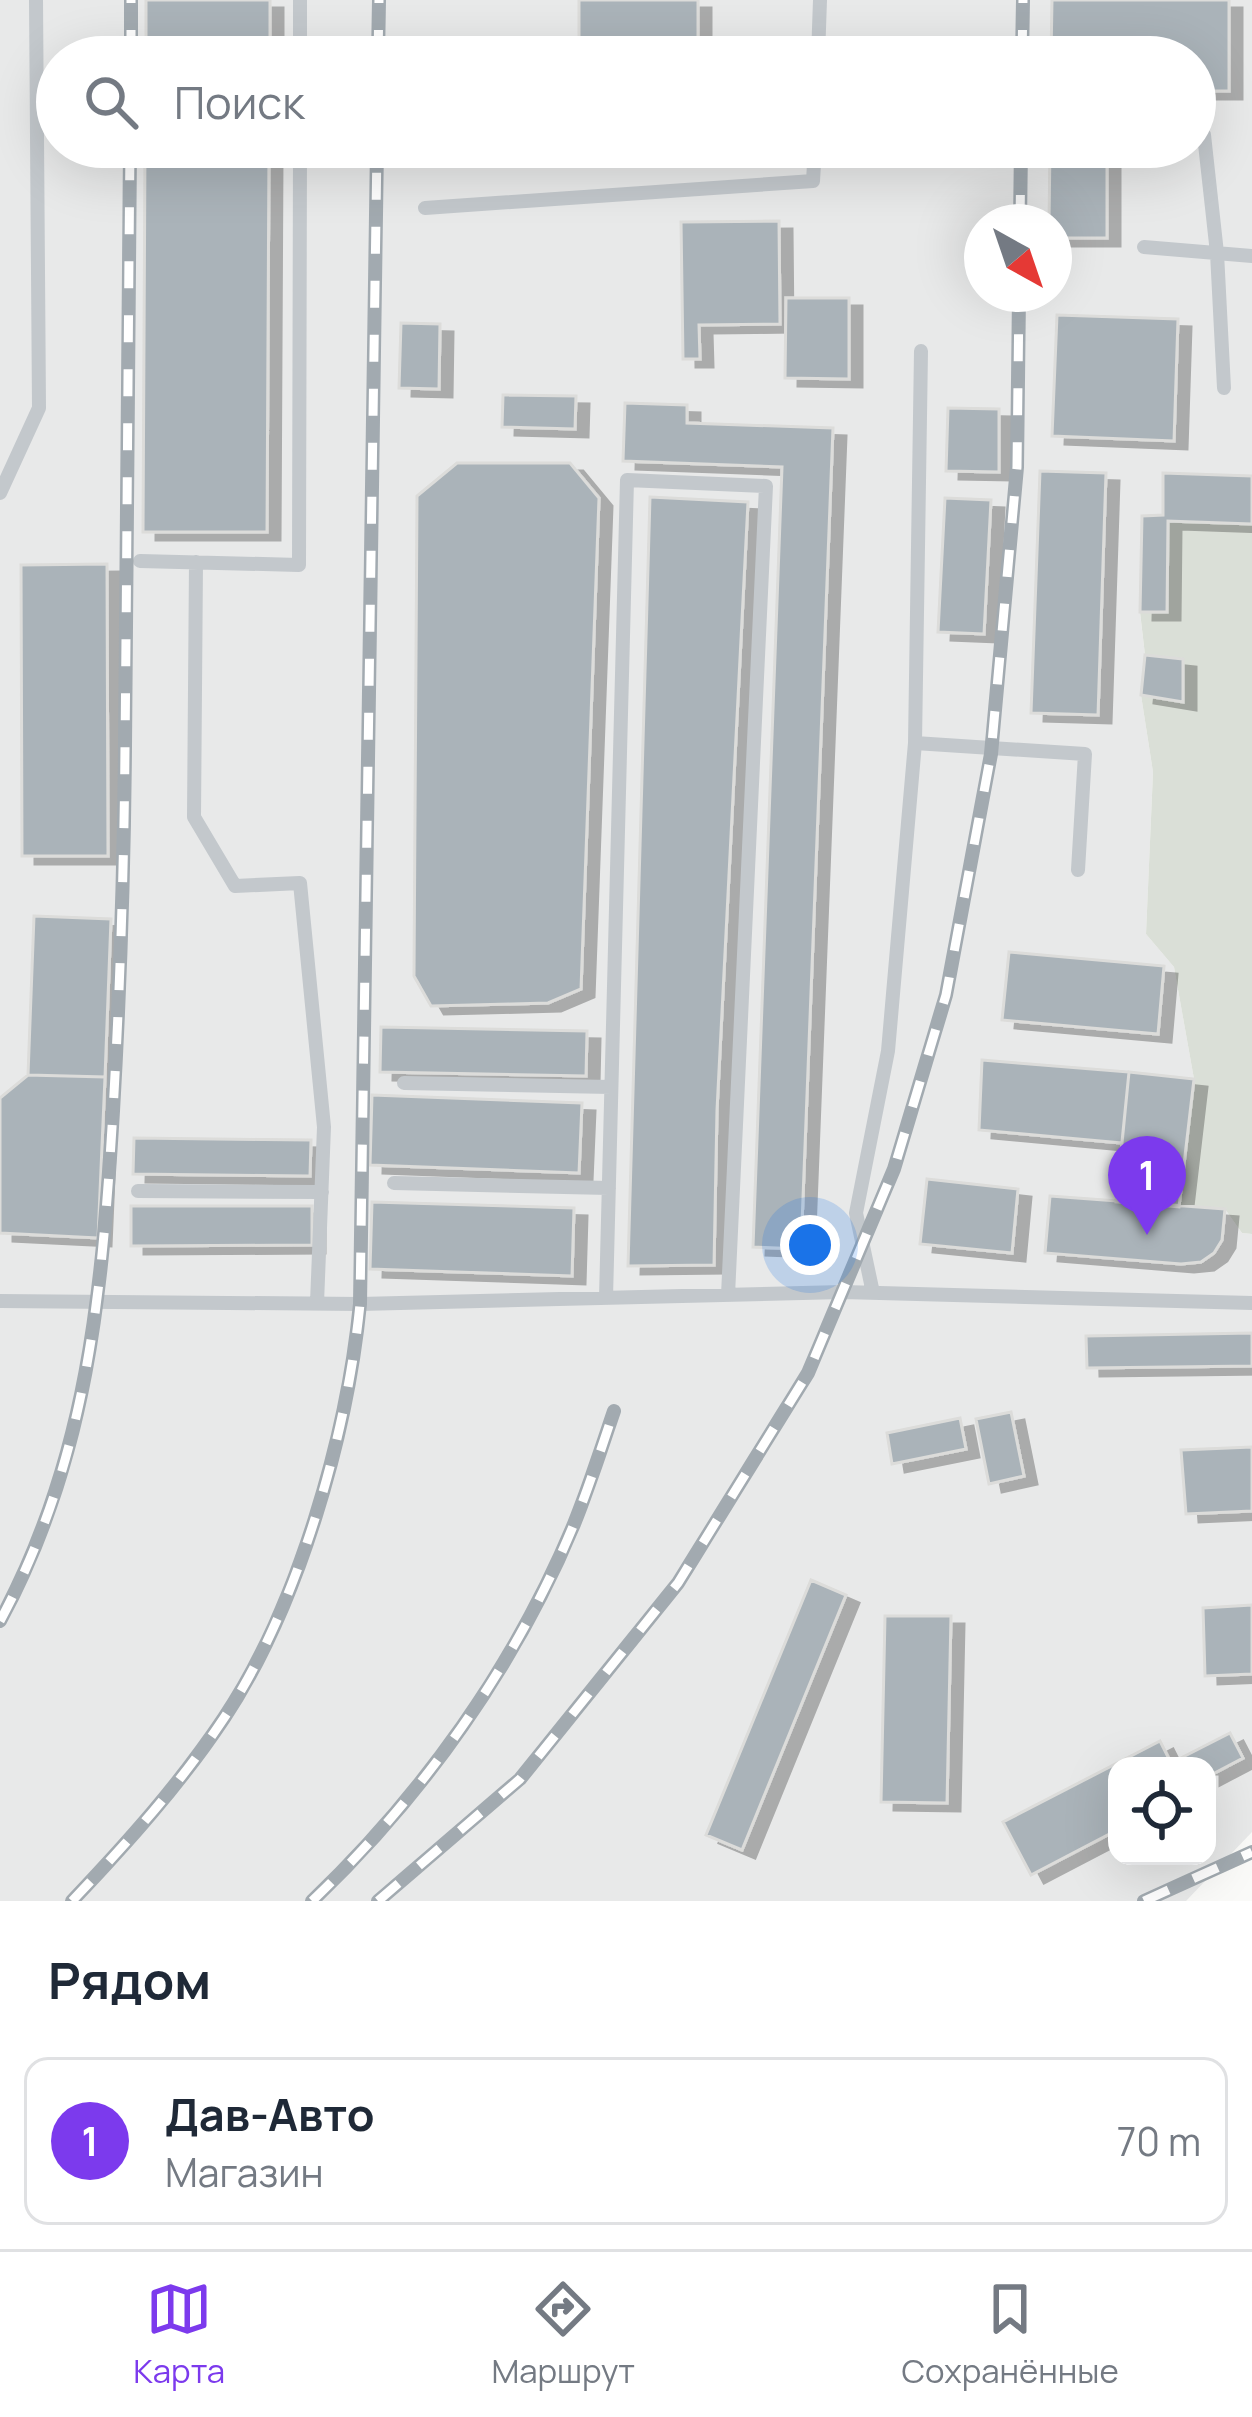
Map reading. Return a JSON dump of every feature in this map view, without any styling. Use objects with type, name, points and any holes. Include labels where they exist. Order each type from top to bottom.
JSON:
[{"type":"lane","points":[[36,0],[36,36]]},
{"type":"lane","points":[[300,36],[301,0]]},
{"type":"lane","points":[[819,36],[820,0]]},
{"type":"lane","points":[[0,493],[38,408],[37,168]]},
{"type":"lane","points":[[140,561],[299,565],[300,168]]},
{"type":"lane","points":[[425,208],[813,181],[813,168]]},
{"type":"lane","points":[[1208,168],[1224,388]]},
{"type":"lane","points":[[1144,247],[1252,256]]},
{"type":"lane","points":[[873,1293],[856,1213],[888,1051],[916,743],[921,351]]},
{"type":"lane","points":[[606,1298],[626,480],[766,486],[728,1295]]},
{"type":"lane","points":[[196,562],[194,817],[235,886],[301,883],[324,1126],[317,1303]]},
{"type":"lane","points":[[916,743],[1085,754],[1078,871]]},
{"type":"lane","points":[[404,1083],[611,1088]]},
{"type":"lane","points":[[394,1183],[609,1188]]},
{"type":"lane","points":[[138,1191],[322,1192]]},
{"type":"lane","points":[[0,1301],[317,1303],[873,1293],[1252,1303]]},
{"type":"shaded area","points":[[0,0],[1252,0],[1252,524],[1167,612],[1140,613],[1145,655],[1141,695],[1153,772],[1146,934],[1174,967],[1194,1079],[1179,1207],[1225,1209],[1242,1233],[1252,1234],[1252,1832],[1186,1901],[0,1901]]},
{"type":"shaded area","points":[[1168,521],[1252,524],[1252,1234],[1242,1233],[1225,1209],[1179,1207],[1194,1079],[1174,967],[1146,934],[1153,772],[1141,695],[1183,701],[1183,660],[1145,655],[1140,612],[1167,611]]},
{"type":"building","points":[[146,0],[270,0],[270,36],[146,36]]},
{"type":"building","points":[[579,0],[698,0],[698,36],[579,36]]},
{"type":"building","points":[[1052,0],[1229,0],[1229,91],[1216,91],[1216,36],[1051,36]]},
{"type":"building","points":[[145,168],[269,168],[267,532],[143,532]]},
{"type":"building","points":[[1050,168],[1107,168],[1107,238],[1072,238],[1072,204],[1049,204]]},
{"type":"building","points":[[779,221],[780,324],[699,325],[700,359],[683,359],[681,222]]},
{"type":"building","points":[[786,298],[849,298],[849,379],[785,378]]},
{"type":"building","points":[[1057,315],[1178,319],[1174,441],[1052,436]]},
{"type":"building","points":[[401,323],[440,324],[439,389],[399,388]]},
{"type":"building","points":[[503,395],[576,396],[575,429],[502,427]]},
{"type":"building","points":[[625,403],[687,405],[687,423],[833,428],[801,1249],[753,1247],[782,467],[623,461]]},
{"type":"building","points":[[948,408],[999,409],[999,472],[946,471]]},
{"type":"building","points":[[457,463],[570,463],[599,498],[581,989],[548,1003],[431,1006],[414,976],[417,496]]},
{"type":"building","points":[[1040,471],[1106,473],[1098,715],[1031,713]]},
{"type":"building","points":[[1163,473],[1252,476],[1252,524],[1168,521],[1167,612],[1140,612],[1142,516],[1163,515]]},
{"type":"building","points":[[650,497],[748,502],[717,1110],[714,1265],[628,1266]]},
{"type":"building","points":[[945,498],[991,500],[984,634],[938,632]]},
{"type":"building","points":[[107,564],[108,856],[22,856],[21,565]]},
{"type":"building","points":[[1145,655],[1183,659],[1183,702],[1141,695]]},
{"type":"building","points":[[34,916],[111,919],[105,1077],[28,1075]]},
{"type":"building","points":[[1009,952],[1164,966],[1158,1034],[1002,1020]]},
{"type":"building","points":[[381,1027],[587,1031],[586,1076],[380,1072]]},
{"type":"building","points":[[982,1060],[1129,1072],[1122,1143],[979,1130]]},
{"type":"building","points":[[1129,1072],[1194,1079],[1179,1207],[1116,1202]]},
{"type":"building","points":[[28,1075],[105,1077],[98,1238],[0,1233],[0,1098]]},
{"type":"building","points":[[372,1095],[582,1103],[579,1173],[370,1165]]},
{"type":"building","points":[[134,1138],[311,1140],[310,1176],[133,1174]]},
{"type":"building","points":[[927,1179],[1018,1189],[1012,1253],[920,1244]]},
{"type":"building","points":[[1050,1196],[1225,1209],[1222,1240],[1201,1262],[1181,1264],[1045,1253]]},
{"type":"building","points":[[372,1202],[574,1208],[572,1276],[370,1269]]},
{"type":"building","points":[[131,1206],[312,1206],[312,1245],[131,1246]]},
{"type":"building","points":[[1252,1333],[1252,1366],[1087,1368],[1086,1336]]},
{"type":"building","points":[[1011,1412],[1024,1476],[989,1484],[976,1419]]},
{"type":"building","points":[[960,1418],[966,1449],[892,1464],[887,1433]]},
{"type":"building","points":[[1252,1447],[1252,1511],[1186,1514],[1181,1450]]},
{"type":"building","points":[[811,1580],[846,1595],[742,1850],[706,1835]]},
{"type":"building","points":[[1252,1605],[1252,1674],[1205,1676],[1203,1608]]},
{"type":"building","points":[[885,1616],[951,1616],[947,1803],[881,1802]]},
{"type":"building","points":[[1230,1733],[1243,1758],[1216,1772],[1216,1757],[1183,1757]]},
{"type":"building","points":[[1160,1741],[1168,1757],[1129,1757]]},
{"type":"building","points":[[1108,1768],[1108,1835],[1031,1875],[1003,1822]]},
{"type":"railway","points":[[131,0],[131,36]]},
{"type":"railway","points":[[378,36],[379,0]]},
{"type":"railway","points":[[1022,36],[1023,0]]},
{"type":"railway","points":[[0,1621],[30,1560],[72,1436],[96,1309],[109,1178],[123,884],[130,168]]},
{"type":"railway","points":[[72,1901],[189,1766],[251,1674],[315,1519],[344,1409],[360,1304],[377,168]]},
{"type":"railway","points":[[1020,204],[1021,168]]},
{"type":"railway","points":[[378,1901],[520,1779],[678,1583],[808,1373],[894,1169],[946,995],[991,754],[1017,467],[1019,312]]},
{"type":"railway","points":[[312,1901],[428,1773],[494,1678],[574,1524],[614,1411]]},
{"type":"railway","points":[[1144,1901],[1252,1852]]},
{"type":"place","name":"Дав-Авто","points":[[1147,1235]]}]
